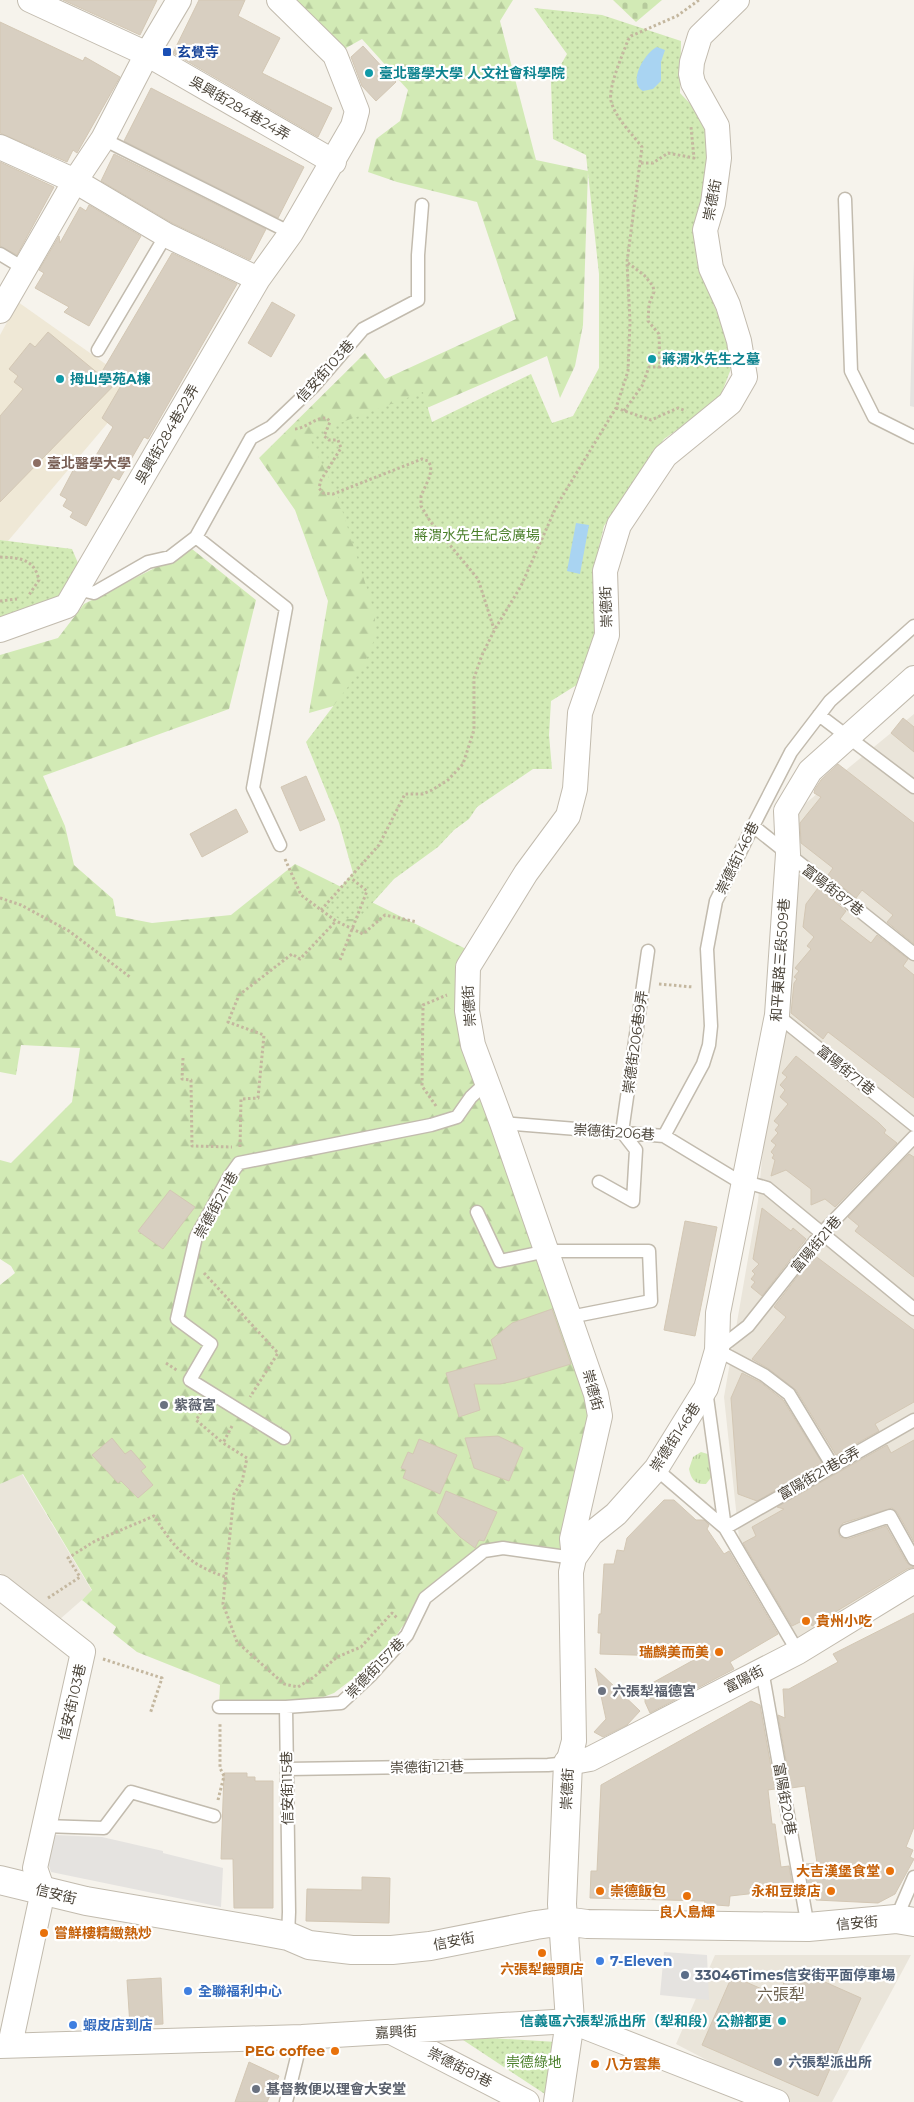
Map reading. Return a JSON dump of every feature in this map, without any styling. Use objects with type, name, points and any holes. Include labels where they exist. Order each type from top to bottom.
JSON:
[{"type":"street","name":"吳興街284巷24弄","points":[[30,0],[147,54],[334,162]]},
{"type":"street","points":[[0,311],[75,181],[102,139],[147,54],[179,0]]},
{"type":"street","name":"吳興街284巷22弄","points":[[77,589],[258,279],[291,233],[334,162],[353,126],[357,111],[335,55],[279,0]]},
{"type":"street","name":"崇德街","points":[[557,2102],[570,2021],[562,1904],[568,1762],[574,1741],[571,1572],[574,1558],[572,1539],[600,1416],[596,1394],[548,1251],[472,1045],[466,1011],[466,987],[468,967],[478,949],[526,873],[568,816],[575,788],[580,713],[607,635],[605,571],[619,525],[666,456],[730,403],[745,377],[739,341],[728,305],[711,268],[705,230],[714,202],[719,158],[717,126],[702,100],[691,74],[692,62],[700,36],[737,0]]},
{"type":"street","points":[[0,147],[75,181],[166,235],[258,279]]},
{"type":"street","points":[[0,630],[67,606],[77,589]]},
{"type":"street","name":"和平東路三段509巷","points":[[718,1350],[718,1313],[777,1015],[788,854],[786,811],[810,771],[914,678]]},
{"type":"street","name":"崇德街146巷","points":[[574,1558],[591,1534],[616,1514],[656,1469],[706,1388],[718,1350]]},
{"type":"street","name":"富陽街","points":[[568,1762],[590,1759],[798,1652],[914,1581]]},
{"type":"street","name":"信安街103巷","points":[[0,1587],[83,1652],[35,1868],[43,1891]]},
{"type":"street","name":"信安街","points":[[0,1880],[86,1902],[288,1936],[310,1945],[352,1950],[392,1950],[430,1946],[564,1921],[587,1924],[808,1927],[905,1920]]},
{"type":"street","points":[[5,2046],[43,1891]]},
{"type":"street","name":"嘉興街","points":[[5,2046],[393,2033],[570,2021],[777,2102]]},
{"type":"street","name":"崇德街81巷","points":[[393,2033],[527,2102]]},
{"type":"lane","points":[[102,139],[291,233]]},
{"type":"lane","points":[[845,199],[851,371],[874,417],[914,437]]},
{"type":"lane","name":"信安街103巷","points":[[77,589],[94,593],[148,562],[170,557],[196,538],[251,438],[271,427],[312,387],[363,329],[418,300],[418,255],[422,205]]},
{"type":"lane","points":[[98,350],[166,235]]},
{"type":"lane","points":[[0,254],[24,269]]},
{"type":"lane","points":[[196,538],[286,608],[253,788],[280,845]]},
{"type":"lane","name":"崇德街146巷","points":[[664,1136],[705,1058],[711,1026],[707,949],[716,901],[791,752],[830,701],[914,626]]},
{"type":"lane","points":[[819,715],[914,787]]},
{"type":"lane","name":"富陽街87巷","points":[[753,826],[914,954]]},
{"type":"lane","name":"崇德街206巷9弄","points":[[622,1132],[648,951]]},
{"type":"lane","name":"富陽街71巷","points":[[777,1015],[914,1125]]},
{"type":"lane","name":"崇德街211巷","points":[[284,1438],[190,1380],[211,1344],[177,1319],[196,1237],[229,1177],[239,1163],[431,1125],[457,1117],[470,1097],[486,1083]]},
{"type":"lane","name":"崇德街206巷","points":[[502,1123],[664,1136],[743,1182],[767,1188],[914,1309]]},
{"type":"lane","points":[[599,1182],[633,1201],[636,1150],[622,1132]]},
{"type":"lane","name":"富陽街21巷","points":[[718,1350],[748,1326],[821,1234],[914,1137]]},
{"type":"lane","points":[[476,1212],[500,1261],[548,1251],[649,1251],[651,1301],[570,1317]]},
{"type":"lane","points":[[718,1350],[764,1375],[789,1394],[832,1465]]},
{"type":"lane","points":[[706,1388],[725,1528]]},
{"type":"lane","name":"富陽街21巷6弄","points":[[725,1528],[832,1465],[914,1420]]},
{"type":"lane","points":[[656,1469],[725,1528],[798,1652]]},
{"type":"lane","points":[[846,1531],[890,1516],[914,1559]]},
{"type":"lane","name":"崇德街157巷","points":[[286,1707],[341,1703],[371,1675],[407,1636],[425,1598],[484,1551],[503,1548],[574,1558]]},
{"type":"lane","name":"富陽街20巷","points":[[762,1670],[808,1927]]},
{"type":"lane","points":[[219,1707],[286,1707]]},
{"type":"lane","name":"信安街115巷","points":[[286,1707],[288,1936]]},
{"type":"lane","name":"崇德街121巷","points":[[287,1769],[548,1766],[568,1762]]},
{"type":"lane","points":[[44,1826],[104,1828],[131,1792],[214,1816]]},
{"type":"lane","points":[[905,1920],[914,1877]]},
{"type":"lane","points":[[286,2102],[302,2037]]},
{"type":"path","points":[[322,910],[379,845],[405,794],[423,794],[432,790],[448,780],[463,764],[474,730],[474,678],[495,629],[521,586],[557,504],[616,408],[628,371],[630,322],[627,262],[642,147],[616,111],[611,101],[611,92],[631,36],[677,16],[699,0]]},
{"type":"path","points":[[641,163],[653,163],[668,153],[694,158],[691,113],[702,100]]},
{"type":"path","points":[[624,410],[642,386],[648,367],[660,367],[659,334],[648,321],[649,304],[654,292],[653,286],[644,275],[627,262]]},
{"type":"path","points":[[616,408],[651,420],[678,408],[687,412],[700,426]]},
{"type":"path","points":[[271,427],[302,428],[321,418],[327,418],[330,422],[324,436],[329,440],[338,440],[341,448],[321,480],[318,488],[323,494],[333,494],[422,459],[428,461],[431,466],[430,476],[421,496],[421,506],[478,580],[495,629]]},
{"type":"path","points":[[0,557],[22,559],[31,563],[37,571],[39,580],[35,589],[26,598],[0,601]]},
{"type":"path","points":[[280,845],[301,895],[336,921],[363,934],[385,915],[417,922]]},
{"type":"path","points":[[340,960],[367,892],[351,878]]},
{"type":"path","points":[[0,898],[21,905],[69,931],[130,977]]},
{"type":"path","points":[[239,1163],[241,1099],[258,1098],[264,1035],[228,1022],[239,995],[292,954],[300,959],[336,921]]},
{"type":"path","points":[[644,982],[708,988]]},
{"type":"path","points":[[446,1120],[422,1086],[423,1005],[466,987]]},
{"type":"path","points":[[183,1058],[182,1079],[191,1080],[192,1146],[240,1148]]},
{"type":"path","points":[[190,1258],[278,1353],[223,1442]]},
{"type":"path","points":[[212,1394],[196,1420],[223,1442],[247,1458],[242,1482],[234,1494],[223,1604],[237,1642],[284,1684],[298,1687],[314,1677],[337,1657],[361,1647],[392,1613],[410,1629]]},
{"type":"path","points":[[29,1610],[80,1577],[68,1558],[95,1541],[154,1516],[172,1545],[211,1572],[226,1577]]},
{"type":"path","points":[[83,1652],[162,1678],[150,1714]]},
{"type":"path","points":[[214,1816],[224,1776],[220,1768],[219,1707]]},
{"type":"shaded area","points":[[914,260],[914,407],[910,406]]},
{"type":"shaded area","name":"臺北醫學大學","points":[[18,302],[138,387],[8,541],[0,540],[0,335]]},
{"type":"shaded area","points":[[914,714],[914,1569],[793,1643],[740,1547],[724,1397],[758,1201],[795,812]]},
{"type":"shaded area","points":[[22,1474],[92,1591],[59,1620],[0,1573],[0,1484]]},
{"type":"shaded area","points":[[54,1835],[102,1837],[163,1851],[163,1853],[223,1868],[221,1907],[51,1872],[48,1863]]},
{"type":"shaded area","name":"33046Times信安街平面停車場","points":[[664,1952],[707,1955],[709,2000],[660,1995]]},
{"type":"shaded area","name":"信義區六張犁派出所（犁和段）公辦都更","points":[[715,1955],[911,1955],[832,2102],[787,2102],[676,2044]]},
{"type":"green space","points":[[297,0],[513,0],[500,21],[536,160],[588,171],[583,325],[575,366],[560,398],[547,356],[390,424],[395,623],[362,698],[309,713],[328,601],[295,510],[259,458],[365,353],[385,379],[516,319],[477,202],[397,182],[368,172],[376,139],[400,121],[408,90],[362,39],[346,48],[333,45]]},
{"type":"green space","points":[[613,0],[662,0],[636,22]]},
{"type":"green space","name":"蔣渭水先生紀念廣場","points":[[534,8],[602,15],[681,41],[680,93],[698,112],[708,133],[709,169],[695,234],[697,263],[723,327],[732,366],[719,400],[664,439],[604,526],[593,572],[598,625],[583,681],[551,701],[549,735],[552,769],[533,769],[477,807],[469,819],[454,830],[438,847],[394,879],[358,919],[339,919],[322,908],[353,873],[339,823],[306,742],[363,667],[375,638],[375,614],[338,497],[308,435],[423,392],[432,422],[531,374],[552,423],[573,416],[599,368],[599,274],[586,155],[553,139],[551,82],[567,54]]},
{"type":"green space","points":[[0,540],[72,549],[78,563],[57,599],[0,619]]},
{"type":"green space","points":[[192,549],[256,600],[229,709],[43,776],[65,826],[74,865],[113,899],[116,916],[152,923],[231,915],[295,864],[466,949],[469,1049],[596,1416],[571,1552],[482,1549],[402,1627],[390,1646],[368,1667],[334,1693],[308,1703],[219,1704],[220,1685],[137,1652],[113,1633],[116,1627],[82,1600],[92,1590],[23,1474],[0,1484],[0,1285],[15,1273],[11,1266],[0,1259],[0,1160],[11,1163],[72,1102],[80,1048],[21,1045],[16,1075],[0,1072],[0,655],[58,638],[84,604]]},
{"type":"green space","points":[[701,1452],[711,1455],[713,1475],[706,1484],[694,1481],[689,1469],[693,1457]]},
{"type":"green space","name":"崇德綠地","points":[[457,2036],[557,2042],[551,2098]]},
{"type":"water","points":[[657,47],[665,50],[661,62],[661,81],[653,89],[643,91],[639,87],[637,75],[643,61]]},
{"type":"water","points":[[576,523],[589,525],[580,574],[567,571]]},
{"type":"building","points":[[63,0],[157,0],[140,35]]},
{"type":"building","points":[[199,0],[245,0],[238,16],[280,38],[262,73],[332,108],[318,137],[173,53]]},
{"type":"building","points":[[0,22],[83,61],[85,57],[120,77],[77,153],[73,150],[67,162],[0,133]]},
{"type":"building","name":"臺北醫學大學 人文社會科學院","points":[[363,46],[396,82],[376,101],[362,86],[351,57]]},
{"type":"building","points":[[151,88],[304,167],[278,218],[124,141]]},
{"type":"building","points":[[114,154],[266,229],[250,260],[172,223],[101,181]]},
{"type":"building","points":[[0,162],[54,187],[17,255],[0,246]]},
{"type":"building","points":[[89,205],[141,236],[89,326],[64,312],[69,307],[35,288],[44,273],[39,270],[59,236],[60,243],[80,207],[86,211]]},
{"type":"building","points":[[172,253],[237,284],[148,439],[144,437],[119,480],[113,477],[86,526],[70,517],[73,512],[63,506],[67,499],[60,495],[78,461],[89,467],[113,427],[102,418],[126,377],[124,375],[0,502],[0,416],[23,389],[14,382],[18,376],[9,369],[30,343],[35,347],[48,332],[100,375]]},
{"type":"building","points":[[272,302],[295,315],[271,357],[248,343]]},
{"type":"building","points":[[903,718],[914,727],[914,752],[891,733]]},
{"type":"building","points":[[838,764],[914,823],[914,944],[887,922],[893,915],[862,890],[856,898],[828,875],[833,868],[801,843],[800,823],[821,797],[814,793],[815,789],[821,780]]},
{"type":"building","points":[[306,776],[325,820],[300,831],[281,787]]},
{"type":"building","points":[[236,809],[248,832],[202,857],[190,834]]},
{"type":"building","points":[[818,888],[846,911],[840,919],[871,943],[877,935],[908,959],[903,966],[914,975],[914,1098],[828,1032],[823,1039],[791,1013],[794,983],[797,979],[794,977],[799,971],[795,968],[811,949],[807,946],[814,937],[803,927],[806,904]]},
{"type":"building","points":[[796,1056],[879,1123],[886,1130],[884,1133],[897,1143],[835,1207],[825,1199],[811,1205],[811,1189],[786,1170],[771,1176],[775,1160],[772,1158],[774,1155],[771,1152],[776,1145],[771,1141],[778,1133],[775,1130],[779,1125],[774,1121],[788,1104],[780,1097],[785,1090],[780,1085],[787,1077],[782,1073]]},
{"type":"building","points":[[909,1154],[914,1157],[914,1277],[855,1231],[859,1226],[848,1217]]},
{"type":"building","points":[[170,1190],[195,1207],[163,1249],[138,1231]]},
{"type":"building","points":[[762,1208],[791,1231],[793,1228],[806,1239],[762,1296],[751,1287],[755,1282],[751,1279],[755,1274],[752,1271],[759,1264],[753,1259]]},
{"type":"building","points":[[685,1221],[717,1227],[695,1336],[664,1330]]},
{"type":"building","points":[[814,1255],[914,1330],[914,1402],[875,1424],[879,1431],[836,1455],[796,1390],[769,1369],[752,1359],[786,1317],[774,1307]]},
{"type":"building","points":[[552,1309],[571,1364],[515,1381],[500,1384],[474,1384],[480,1410],[459,1417],[446,1373],[497,1359],[491,1340],[512,1323]]},
{"type":"building","points":[[742,1373],[760,1382],[783,1400],[822,1463],[757,1501],[738,1494],[731,1398]]},
{"type":"building","points":[[498,1436],[523,1448],[509,1481],[474,1468],[465,1438]]},
{"type":"building","points":[[112,1438],[125,1454],[131,1450],[146,1467],[141,1471],[153,1485],[138,1498],[121,1481],[118,1483],[92,1455]]},
{"type":"building","points":[[419,1439],[457,1455],[440,1494],[403,1478],[406,1470],[401,1468],[408,1452],[413,1454]]},
{"type":"building","points":[[914,1440],[914,1542],[897,1512],[892,1508],[843,1523],[838,1530],[840,1537],[848,1539],[886,1526],[907,1563],[914,1567],[907,1569],[812,1626],[808,1618],[792,1626],[743,1543],[756,1536],[752,1527],[784,1509],[777,1507],[887,1445],[891,1453]]},
{"type":"building","points":[[446,1491],[497,1512],[484,1541],[479,1540],[475,1548],[460,1537],[437,1513]]},
{"type":"building","points":[[664,1500],[674,1500],[696,1520],[704,1520],[709,1525],[707,1529],[724,1554],[729,1551],[778,1634],[730,1662],[734,1669],[650,1713],[645,1702],[645,1687],[699,1657],[600,1654],[601,1633],[598,1633],[599,1614],[601,1614],[604,1564],[614,1564],[617,1550],[624,1551],[627,1538]]},
{"type":"building","points":[[914,1613],[914,1827],[906,1847],[913,1850],[910,1857],[914,1859],[895,1894],[878,1903],[816,1900],[815,1887],[809,1887],[805,1864],[817,1863],[805,1786],[791,1788],[778,1715],[785,1718],[783,1689],[789,1689],[838,1662],[833,1654]]},
{"type":"building","points":[[595,1668],[640,1711],[627,1725],[603,1737],[594,1732],[606,1719]]},
{"type":"building","points":[[751,1701],[760,1705],[775,1789],[768,1790],[772,1824],[775,1824],[781,1867],[789,1866],[793,1889],[730,1896],[729,1906],[704,1904],[705,1901],[590,1898],[591,1871],[597,1871],[601,1785]]},
{"type":"building","points":[[224,1773],[247,1773],[247,1777],[255,1777],[255,1781],[273,1781],[273,1908],[234,1908],[233,1859],[221,1859]]},
{"type":"building","points":[[362,1877],[390,1878],[389,1923],[306,1921],[307,1889],[362,1890]]},
{"type":"building","name":"信義區六張犁派出所（犁和段）公辦都更","points":[[791,1967],[861,1998],[818,2096],[702,2045],[732,1976],[778,1996]]},
{"type":"building","points":[[161,1978],[163,2024],[130,2026],[127,1980]]},
{"type":"building","name":"基督教便以理會大安堂","points":[[249,2062],[279,2076],[267,2102],[235,2102]]},
{"type":"place","name":"玄覺寺","points":[[167,52]]},
{"type":"place","name":"臺北醫學大學 人文社會科學院","points":[[369,73]]},
{"type":"place","name":"蔣渭水先生之墓","points":[[652,359]]},
{"type":"place","name":"拇山學苑A棟","points":[[60,379]]},
{"type":"place","name":"臺北醫學大學","points":[[37,463]]},
{"type":"place","name":"紫薇宮","points":[[164,1405]]},
{"type":"place","name":"貴州小吃","points":[[806,1621]]},
{"type":"place","name":"瑞麟美而美","points":[[719,1652]]},
{"type":"place","name":"六張犁福德宮","points":[[602,1691]]},
{"type":"place","name":"大吉漢堡食堂","points":[[890,1871]]},
{"type":"place","name":"崇德飯包","points":[[600,1891]]},
{"type":"place","name":"永和豆漿店","points":[[831,1891]]},
{"type":"place","name":"良人島輝","points":[[687,1896]]},
{"type":"place","name":"嘗鮮樓精緻熱炒","points":[[44,1933]]},
{"type":"place","name":"六張犁饅頭店","points":[[542,1953]]},
{"type":"place","name":"7-Eleven","points":[[600,1961]]},
{"type":"place","name":"33046Times信安街平面停車場","points":[[685,1975]]},
{"type":"place","name":"全聯福利中心","points":[[188,1991]]},
{"type":"place","name":"信義區六張犁派出所（犁和段）公辦都更","points":[[782,2021]]},
{"type":"place","name":"蝦皮店到店","points":[[73,2025]]},
{"type":"place","name":"PEG coffee","points":[[335,2051]]},
{"type":"place","name":"六張犁派出所","points":[[778,2062]]},
{"type":"place","name":"八方雲集","points":[[595,2064]]},
{"type":"place","name":"基督教便以理會大安堂","points":[[256,2089]]},
{"type":"district","name":"六張犁","points":[[781,1994]]}]
